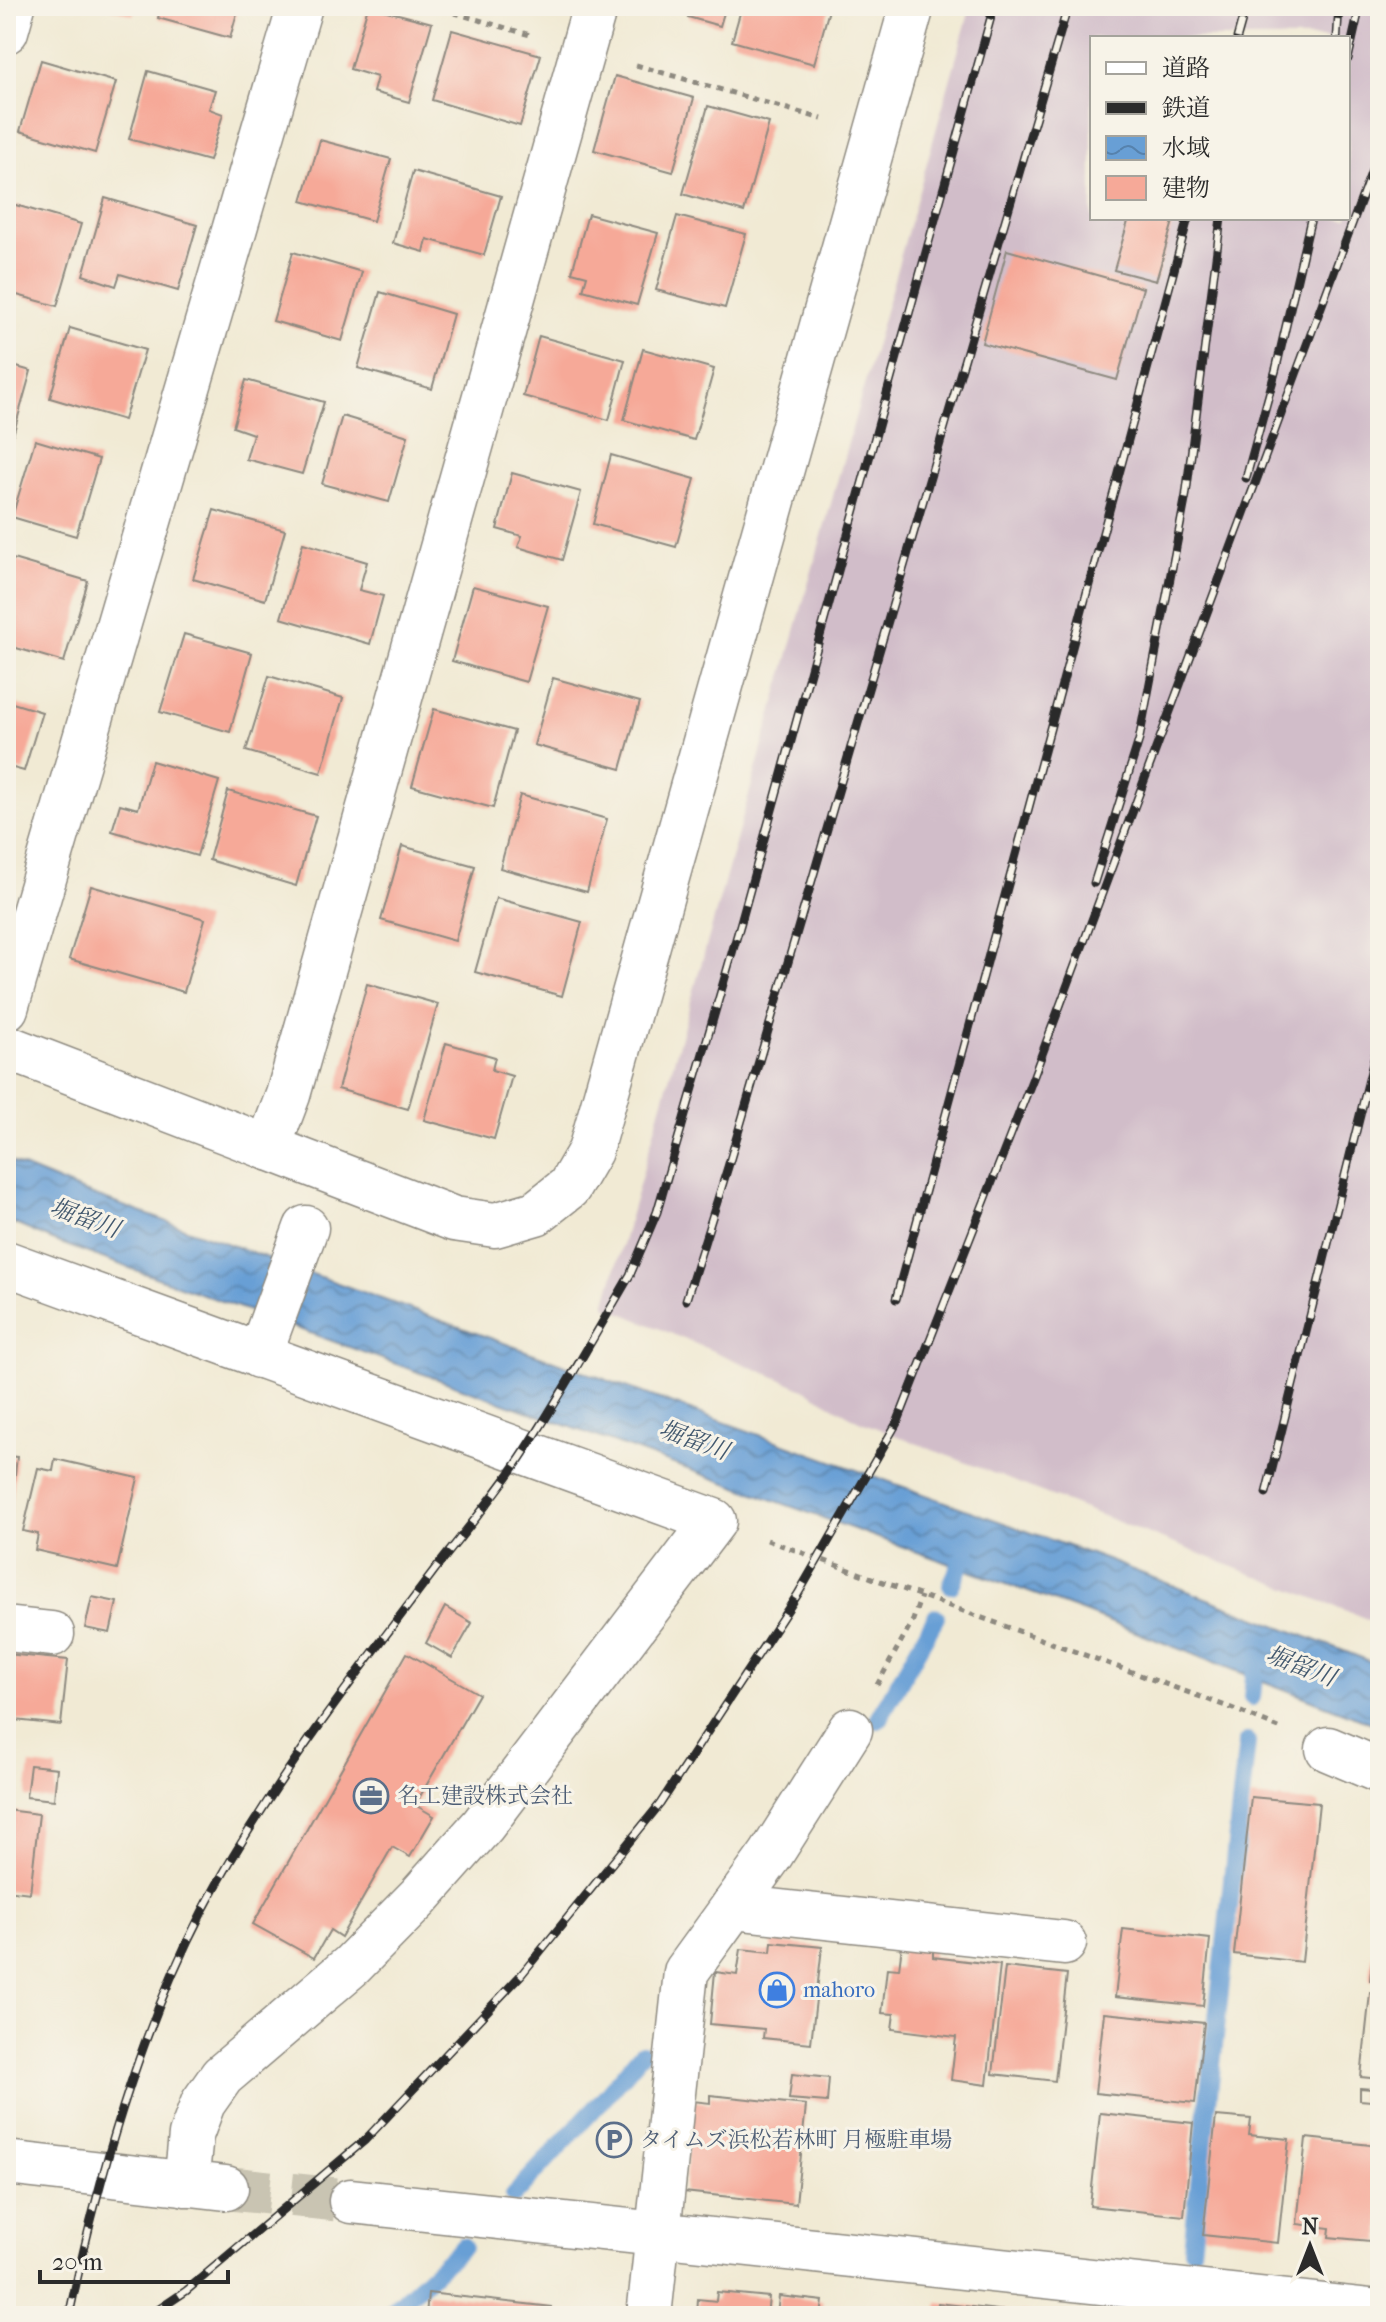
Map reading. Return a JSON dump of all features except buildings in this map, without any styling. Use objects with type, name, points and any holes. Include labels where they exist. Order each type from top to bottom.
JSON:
[{"type":"street","points":[[6,31],[13,6]]},
{"type":"street","points":[[6,1008],[300,6]]},
{"type":"street","points":[[268,1148],[288,1095],[595,6]]},
{"type":"street","points":[[6,1047],[454,1219],[495,1225],[536,1213],[569,1187],[590,1151],[912,6]]},
{"type":"street","points":[[262,1348],[306,1228]]},
{"type":"street","points":[[6,1263],[262,1348],[714,1521],[483,1825],[447,1866],[352,1965],[222,2076],[203,2103],[191,2135],[206,2186],[6,2163]]},
{"type":"street","points":[[6,1629],[52,1634]]},
{"type":"street","points":[[649,2316],[686,1972],[778,1845],[850,1730]]},
{"type":"street","points":[[1328,1749],[1380,1771]]},
{"type":"street","points":[[733,1907],[1064,1943]]},
{"type":"street","points":[[351,2201],[1380,2312]]},
{"type":"path","points":[[714,1521],[1234,1709],[1328,1749]]},
{"type":"path","points":[[850,1730],[913,1620],[921,1596]]},
{"type":"shaded area","points":[[971,6],[1380,6],[1380,1624],[859,1421],[804,1389],[605,1306]]},
{"type":"water","name":"堀留川","points":[[6,1160],[76,1189],[1104,1559],[1380,1665],[1380,1726],[1084,1612],[55,1241],[6,1220]]},
{"type":"waterway","points":[[951,1585],[968,1548]]},
{"type":"waterway","points":[[878,1720],[936,1617]]},
{"type":"waterway","name":"堀留川","points":[[1252,1697],[1256,1656]]},
{"type":"waterway","points":[[1192,2249],[1247,1742]]},
{"type":"waterway","points":[[514,2195],[642,2053]]},
{"type":"waterway","points":[[387,2316],[463,2246]]},
{"type":"tunnel","points":[[226,2188],[351,2201]]},
{"type":"railway","points":[[69,2316],[93,2212],[122,2108],[159,2007],[203,1910],[255,1821],[312,1736],[525,1451],[630,1275],[657,1212],[741,922],[994,6]]},
{"type":"railway","points":[[686,1300],[728,1167],[1068,6]]},
{"type":"railway","points":[[1238,36],[1246,6]]},
{"type":"railway","points":[[1337,36],[1339,6]]},
{"type":"railway","points":[[1350,50],[1360,6]]},
{"type":"railway","points":[[149,2316],[186,2291],[365,2140],[521,1975],[660,1804],[798,1594],[898,1421],[1033,1078],[1380,149]]},
{"type":"railway","points":[[896,1299],[1187,220]]},
{"type":"railway","points":[[1094,883],[1139,740],[1186,495],[1221,220]]},
{"type":"railway","points":[[1246,478],[1276,369],[1311,220]]},
{"type":"railway","points":[[1266,1493],[1380,1035]]},
{"type":"place","name":"名工建設株式会社","points":[[371,1796]]},
{"type":"place","name":"mahoro","points":[[777,1990]]},
{"type":"place","name":"タイムズ浜松若林町 月極駐車場","points":[[614,2140]]}]
